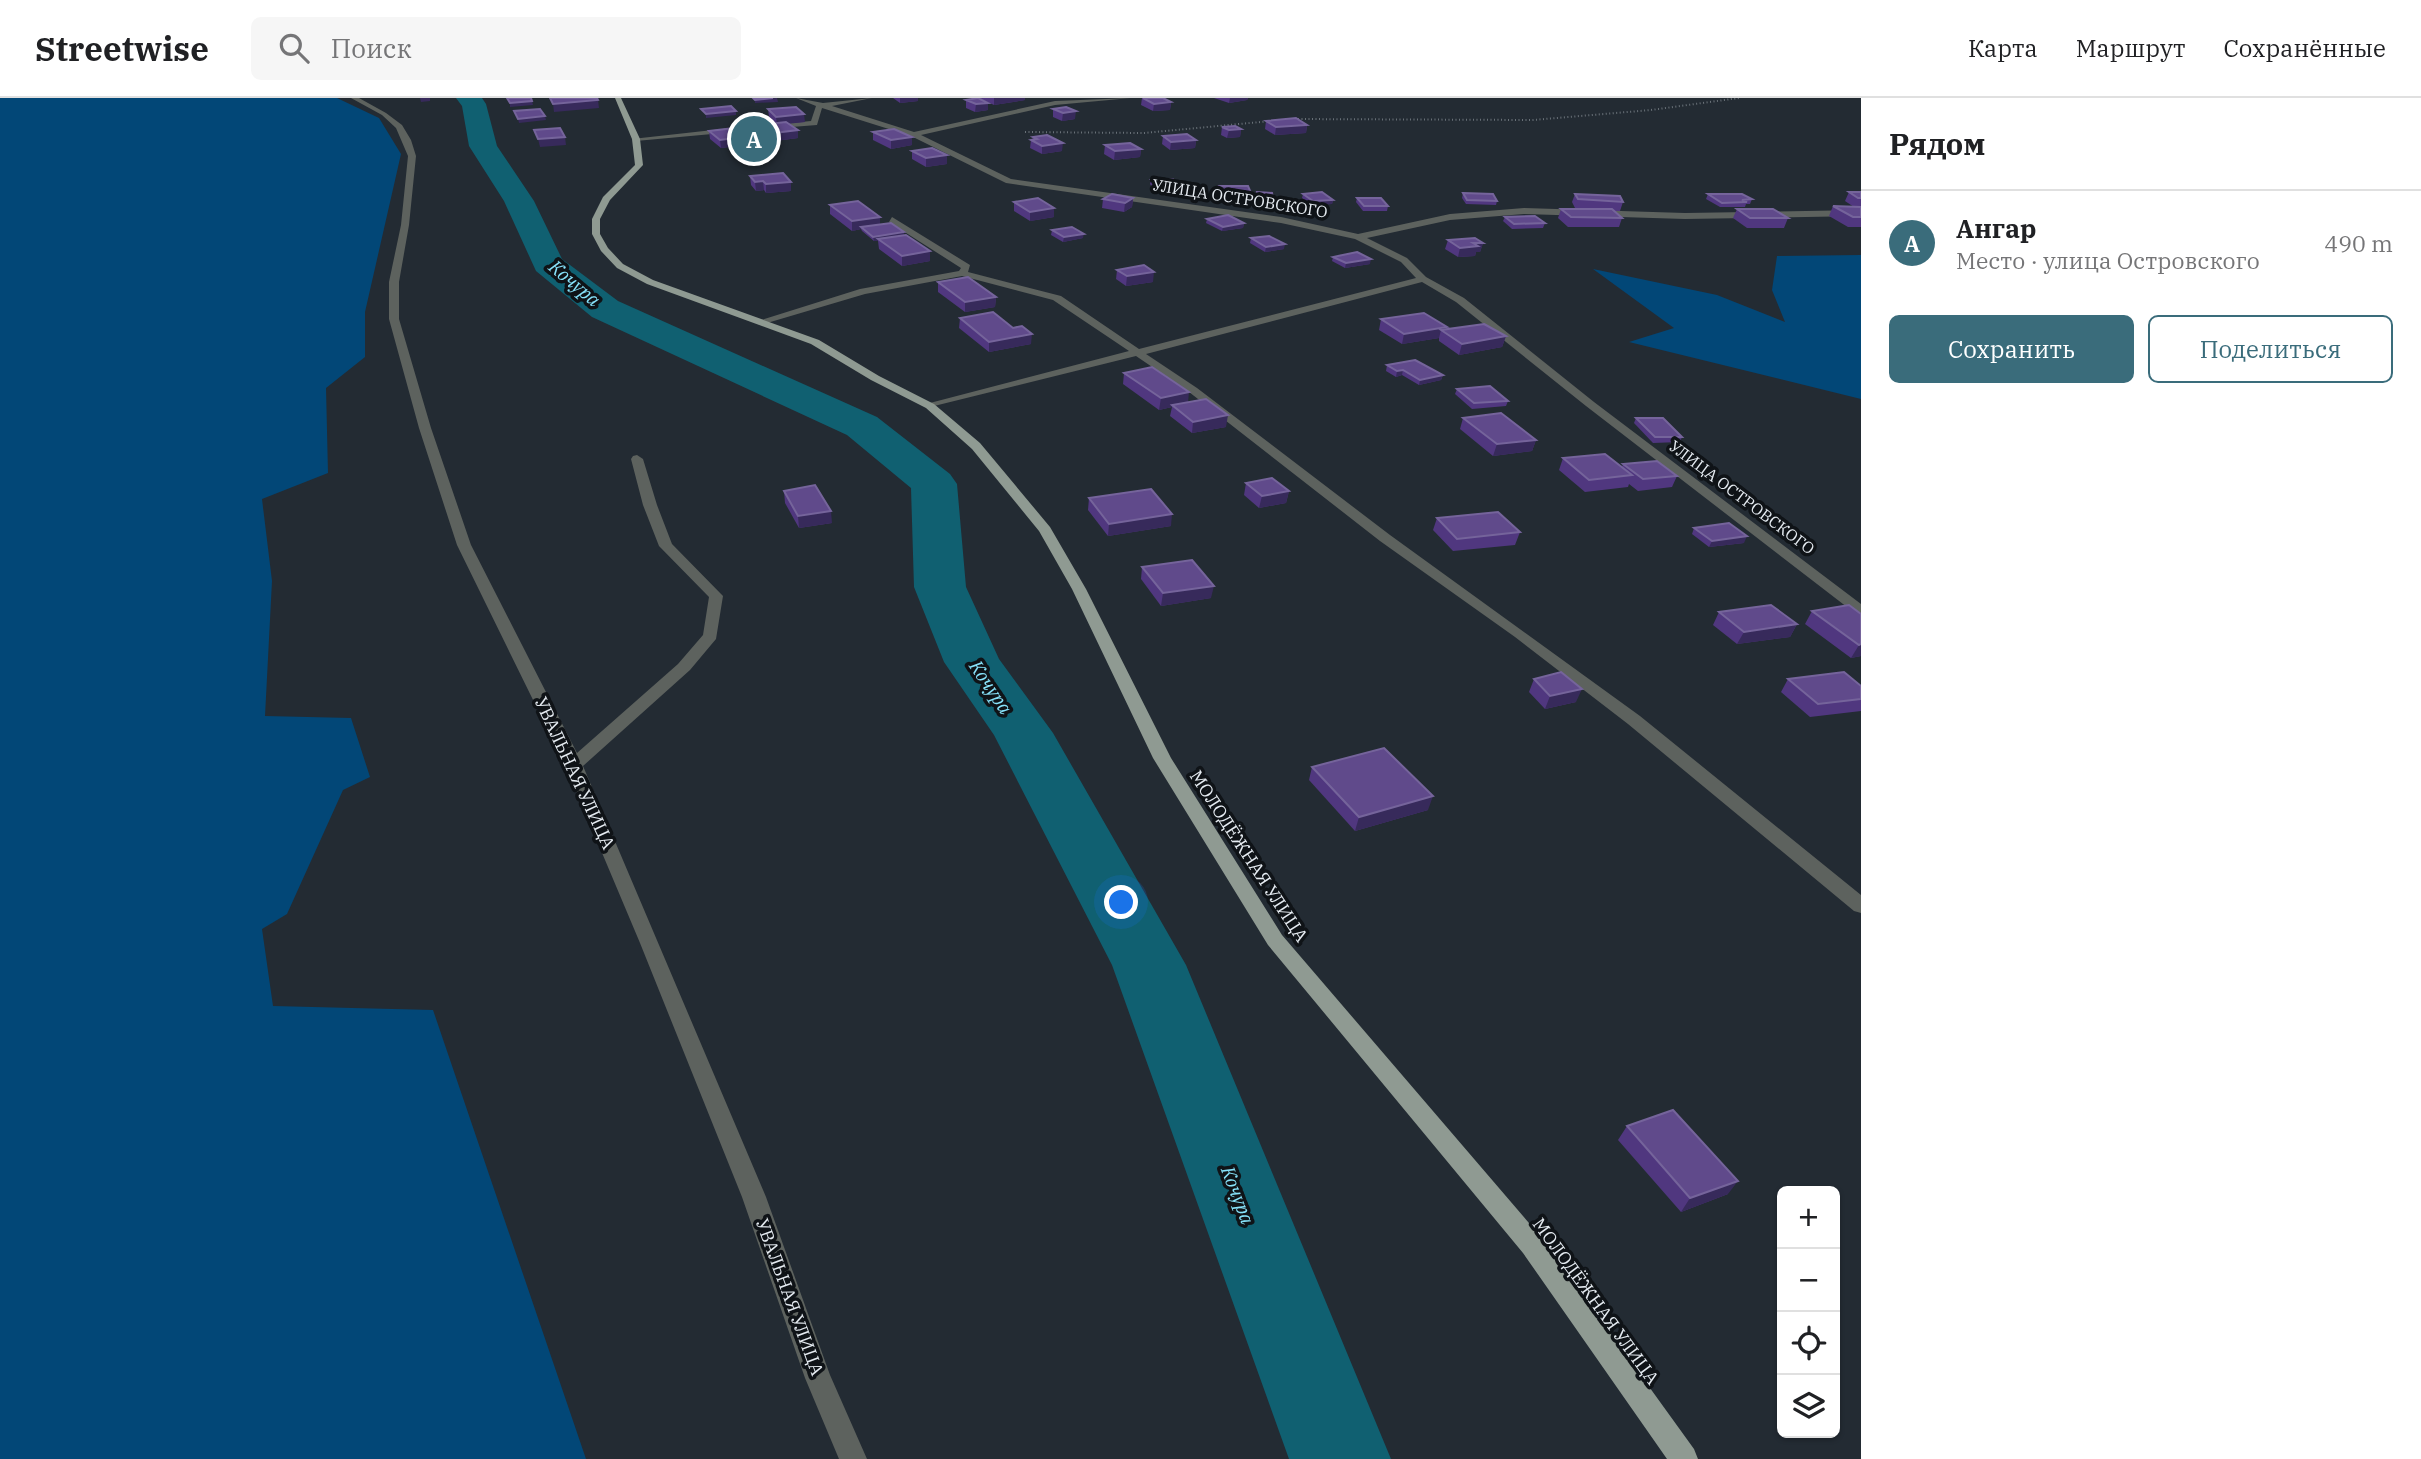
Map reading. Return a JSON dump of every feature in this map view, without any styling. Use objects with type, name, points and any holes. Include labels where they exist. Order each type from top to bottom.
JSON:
[{"type":"main road","points":[[618,98],[636,139]]},
{"type":"main road","name":"МОЛОДЁЖНАЯ УЛИЦА","points":[[636,139],[639,164],[599,209],[596,234],[604,249],[620,265],[650,282],[815,342],[874,378],[930,406],[976,446],[1045,530],[1079,589],[1162,758],[1275,940],[1532,1245],[1684,1459]]},
{"type":"street","name":"УВАЛЬНАЯ УЛИЦА","points":[[354,98],[384,114],[407,140],[412,156],[405,225],[394,282],[394,319],[425,428],[464,545],[574,765],[749,1184],[818,1378],[853,1459]]},
{"type":"street","name":"УЛИЦА ОСТРОВСКОГО","points":[[799,98],[914,134],[1009,181],[1281,219],[1358,237],[1404,260],[1423,279],[1460,300],[1590,404],[1861,611]]},
{"type":"street","points":[[758,128],[814,122],[820,106],[869,98]]},
{"type":"street","points":[[914,134],[1055,103],[1128,98]]},
{"type":"street","points":[[636,139],[745,129]]},
{"type":"street","points":[[1358,237],[1450,216],[1489,213],[1685,216],[1861,214]]},
{"type":"street","points":[[892,220],[967,267],[962,272]]},
{"type":"street","points":[[760,322],[863,291],[962,272],[1057,298],[1193,390],[1385,538],[1520,634],[1634,720],[1861,906]]},
{"type":"street","points":[[930,406],[1423,279]]},
{"type":"street","points":[[574,765],[684,667],[711,636],[716,596],[666,546],[650,505],[637,458]]},
{"type":"path","points":[[1288,120],[1533,120],[1651,110],[1739,98]]},
{"type":"path","points":[[1014,131],[1144,133],[1277,121]]},
{"type":"shaded area","points":[[0,98],[337,98],[379,118],[401,154],[365,312],[365,357],[326,388],[328,473],[262,499],[272,581],[265,716],[351,718],[370,777],[343,790],[287,914],[262,929],[273,1006],[433,1010],[586,1459],[0,1459]]},
{"type":"shaded area","points":[[1861,255],[1861,399],[1629,342],[1674,328],[1593,269],[1717,295],[1785,322],[1772,290],[1777,256]]},
{"type":"building","points":[[507,98],[531,98],[532,101],[510,103]]},
{"type":"building","points":[[550,98],[597,98],[598,100],[553,104]]},
{"type":"building","points":[[978,98],[988,103],[976,104],[966,100]]},
{"type":"building","points":[[1143,98],[1163,98],[1171,102],[1154,104]]},
{"type":"building","points":[[731,106],[736,111],[706,114],[701,109]]},
{"type":"building","points":[[796,107],[804,114],[776,117],[768,109]]},
{"type":"building","points":[[1066,107],[1076,111],[1063,113],[1053,109]]},
{"type":"building","points":[[540,109],[545,116],[518,119],[514,111]]},
{"type":"building","points":[[1296,118],[1307,125],[1276,127],[1266,121]]},
{"type":"building","points":[[786,122],[798,130],[720,140],[709,131]]},
{"type":"building","points":[[1235,126],[1241,129],[1229,130],[1222,127]]},
{"type":"building","points":[[560,128],[565,137],[538,139],[534,130]]},
{"type":"building","points":[[894,129],[912,137],[891,140],[873,132]]},
{"type":"building","points":[[1187,134],[1196,140],[1171,142],[1163,136]]},
{"type":"building","points":[[1047,135],[1063,143],[1042,146],[1031,140],[1037,139],[1033,137]]},
{"type":"building","points":[[1130,143],[1141,149],[1115,151],[1105,145]]},
{"type":"building","points":[[932,148],[947,155],[926,158],[912,151]]},
{"type":"building","points":[[783,173],[791,182],[766,184],[763,181],[755,182],[750,176]]},
{"type":"building","points":[[1173,179],[1179,187],[1157,188],[1151,180]]},
{"type":"building","points":[[1219,186],[1248,186],[1251,193],[1222,192]]},
{"type":"building","points":[[1257,192],[1272,193],[1273,198],[1258,197]]},
{"type":"building","points":[[1322,192],[1333,200],[1313,201],[1303,194]]},
{"type":"building","points":[[1849,192],[1861,192],[1861,198],[1858,198]]},
{"type":"building","points":[[1463,193],[1493,194],[1497,201],[1467,200]]},
{"type":"building","points":[[1112,194],[1133,198],[1125,203],[1103,199]]},
{"type":"building","points":[[1575,194],[1620,196],[1623,202],[1578,199]]},
{"type":"building","points":[[1708,194],[1742,194],[1752,199],[1742,200],[1747,202],[1722,203]]},
{"type":"building","points":[[1038,198],[1054,208],[1030,212],[1014,202]]},
{"type":"building","points":[[1357,198],[1381,198],[1388,206],[1364,206]]},
{"type":"building","points":[[858,201],[880,217],[852,221],[830,205]]},
{"type":"building","points":[[1833,206],[1861,207],[1861,217],[1853,217]]},
{"type":"building","points":[[1561,209],[1612,209],[1622,218],[1571,217]]},
{"type":"building","points":[[1737,209],[1773,209],[1788,218],[1750,218]]},
{"type":"building","points":[[1228,215],[1244,223],[1223,227],[1207,219]]},
{"type":"building","points":[[1535,216],[1545,223],[1514,224],[1505,217]]},
{"type":"building","points":[[891,223],[904,232],[873,237],[861,227]]},
{"type":"building","points":[[1072,227],[1084,234],[1064,237],[1052,230]]},
{"type":"building","points":[[906,235],[930,251],[902,256],[878,239]]},
{"type":"building","points":[[1269,236],[1285,244],[1266,247],[1251,238]]},
{"type":"building","points":[[1475,238],[1483,243],[1473,243],[1478,246],[1460,248],[1448,240]]},
{"type":"building","points":[[1357,252],[1371,259],[1346,263],[1333,257]]},
{"type":"building","points":[[1144,265],[1154,272],[1127,276],[1117,270]]},
{"type":"building","points":[[968,277],[996,297],[965,302],[938,282]]},
{"type":"building","points":[[993,312],[1013,328],[1022,326],[1032,334],[989,342],[960,318]]},
{"type":"building","points":[[1424,313],[1447,327],[1404,334],[1381,319]]},
{"type":"building","points":[[1484,324],[1506,336],[1462,344],[1441,330]]},
{"type":"building","points":[[1415,360],[1443,375],[1420,380],[1387,365]]},
{"type":"building","points":[[1152,367],[1189,392],[1161,398],[1124,373]]},
{"type":"building","points":[[1490,386],[1508,401],[1474,403],[1457,389]]},
{"type":"building","points":[[1206,399],[1228,415],[1193,422],[1172,405]]},
{"type":"building","points":[[1501,413],[1536,440],[1497,444],[1463,418]]},
{"type":"building","points":[[1636,418],[1663,418],[1682,437],[1655,437]]},
{"type":"building","points":[[1605,454],[1632,475],[1589,480],[1563,458]]},
{"type":"building","points":[[1657,461],[1677,476],[1643,479],[1623,464]]},
{"type":"building","points":[[1272,478],[1289,491],[1262,496],[1246,483]]},
{"type":"building","points":[[815,485],[831,511],[798,516],[784,491]]},
{"type":"building","points":[[1151,489],[1172,514],[1109,524],[1089,498]]},
{"type":"building","points":[[1498,512],[1520,532],[1457,539],[1437,518]]},
{"type":"building","points":[[1729,523],[1747,536],[1712,541],[1694,528]]},
{"type":"building","points":[[1192,560],[1214,586],[1163,593],[1142,567]]},
{"type":"building","points":[[1771,605],[1797,624],[1744,632],[1719,612]]},
{"type":"building","points":[[1849,605],[1861,614],[1859,645],[1812,611]]},
{"type":"building","points":[[1561,672],[1582,689],[1550,696],[1534,679]]},
{"type":"building","points":[[1844,672],[1861,686],[1861,699],[1818,704],[1788,679]]},
{"type":"building","points":[[1384,748],[1433,796],[1359,817],[1312,767]]},
{"type":"building","points":[[1673,1110],[1738,1181],[1690,1198],[1627,1126]]},
{"type":"waterway","name":"Кочура","points":[[468,98],[474,104],[483,146],[519,201],[548,264],[605,309],[862,426],[934,484],[940,587],[972,662],[1023,733],[1149,965],[1340,1459]]},
{"type":"place","name":"Ангар","points":[[754,139]]}]
